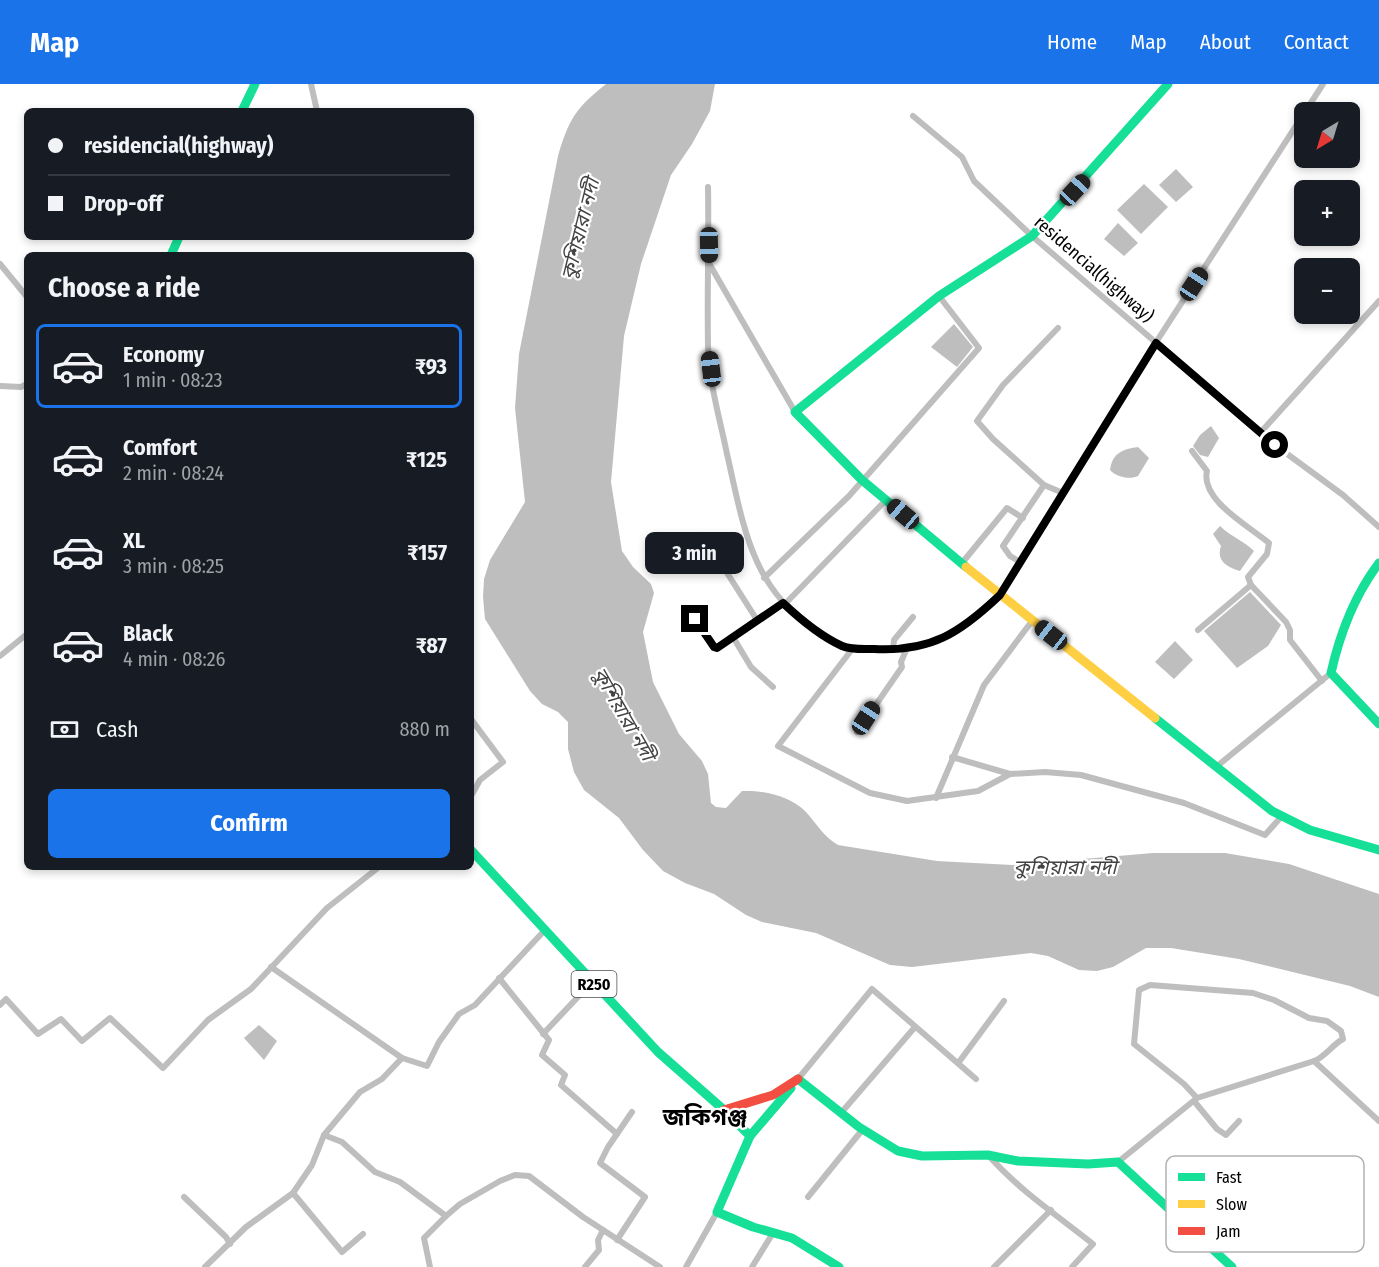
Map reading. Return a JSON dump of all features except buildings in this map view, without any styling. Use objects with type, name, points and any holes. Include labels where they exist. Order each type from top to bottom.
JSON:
[{"type":"street","points":[[243,108],[255,84]]},
{"type":"street","points":[[311,84],[316,108]]},
{"type":"street","points":[[795,412],[939,296],[1032,236],[1168,84]]},
{"type":"street","points":[[708,187],[710,264],[708,348],[713,391],[744,528],[764,578],[772,593],[804,623],[845,648],[893,650],[906,648],[943,640],[978,616],[1000,595],[1156,343],[1323,84]]},
{"type":"street","name":"residencial(highway)","points":[[913,116],[962,157],[974,181],[1032,236],[1261,432],[1343,495],[1379,527]]},
{"type":"street","points":[[0,264],[24,293]]},
{"type":"street","points":[[710,264],[795,412],[862,480],[1032,621],[1216,767],[1241,791],[1293,825],[1334,841],[1379,850]]},
{"type":"street","points":[[764,578],[830,516],[912,427],[979,348],[939,296]]},
{"type":"street","points":[[1261,432],[1379,301]]},
{"type":"street","points":[[1058,328],[1003,385],[977,421],[993,439],[1044,485],[1063,493]]},
{"type":"street","points":[[0,386],[24,386]]},
{"type":"street","points":[[1192,451],[1207,471],[1207,489],[1224,508],[1269,543],[1267,554],[1248,577],[1251,585],[1286,622],[1290,630],[1290,640],[1322,681]]},
{"type":"street","points":[[1020,562],[1010,556],[1004,546],[1044,485]]},
{"type":"street","points":[[695,619],[714,647],[733,637],[784,604],[886,500]]},
{"type":"street","points":[[962,563],[1007,507],[1023,518]]},
{"type":"street","points":[[703,535],[757,620]]},
{"type":"street","points":[[1216,767],[1331,673],[1336,646],[1363,585],[1379,563]]},
{"type":"street","points":[[1198,630],[1251,585]]},
{"type":"street","points":[[893,650],[894,640],[913,617]]},
{"type":"street","points":[[936,798],[984,685],[1032,621]]},
{"type":"street","points":[[0,656],[24,636]]},
{"type":"street","points":[[733,637],[751,667],[773,687]]},
{"type":"street","points":[[853,648],[778,746],[870,793],[907,801],[978,791],[1010,774]]},
{"type":"street","points":[[857,732],[902,667],[906,648]]},
{"type":"street","points":[[1331,673],[1379,724]]},
{"type":"street","points":[[474,723],[503,762],[480,780],[474,791]]},
{"type":"street","points":[[952,757],[1010,774],[1045,772],[1081,775],[1199,808],[1224,821],[1265,835],[1281,817]]},
{"type":"street","name":"R250","points":[[474,853],[658,1052],[724,1110]]},
{"type":"street","points":[[0,1005],[6,999],[38,1034],[61,1020],[82,1041],[110,1018],[163,1068],[208,1020],[251,989],[327,908],[375,870]]},
{"type":"street","points":[[271,967],[402,1058],[427,1066],[439,1042],[459,1014],[475,1005],[544,931]]},
{"type":"street","points":[[499,978],[549,1040],[542,1055],[565,1075],[561,1085],[617,1134]]},
{"type":"street","points":[[543,1034],[592,981]]},
{"type":"street","points":[[798,1079],[863,1129],[898,1151],[922,1156],[988,1155],[1018,1161],[1089,1164],[1118,1162],[1195,1099],[1322,1058],[1332,1045],[1342,1039],[1341,1031],[1327,1022],[1308,1018],[1274,1000],[1253,993],[1150,985],[1139,990],[1134,1044],[1195,1099],[1217,1129],[1226,1135],[1239,1121]]},
{"type":"street","points":[[686,1267],[717,1212],[750,1136],[872,989],[976,1079]]},
{"type":"street","points":[[959,1062],[1004,1001]]},
{"type":"street","points":[[841,1113],[915,1028]]},
{"type":"street","points":[[205,1267],[246,1227],[293,1193],[312,1166],[324,1135],[360,1092],[382,1079],[402,1058]]},
{"type":"street","points":[[1314,1060],[1379,1121]]},
{"type":"street","points":[[750,1136],[724,1110],[773,1095],[798,1079]]},
{"type":"street","points":[[617,1240],[645,1197],[600,1163],[632,1112]]},
{"type":"street","points":[[808,1197],[863,1129]]},
{"type":"street","points":[[324,1135],[342,1142],[375,1172],[400,1182],[446,1216]]},
{"type":"street","points":[[988,1155],[1024,1192],[1051,1210],[1093,1244],[1072,1267]]},
{"type":"street","points":[[1118,1162],[1166,1206]]},
{"type":"street","points":[[430,1267],[424,1238],[460,1204],[515,1174],[529,1176],[617,1240],[660,1267]]},
{"type":"street","points":[[293,1193],[342,1252],[363,1234]]},
{"type":"street","points":[[184,1197],[226,1237],[230,1244]]},
{"type":"street","points":[[994,1267],[1051,1210]]},
{"type":"street","points":[[717,1212],[753,1227],[792,1238],[839,1267]]},
{"type":"street","points":[[585,1267],[599,1250],[598,1240],[603,1230]]},
{"type":"street","points":[[752,1267],[773,1233]]},
{"type":"street","points":[[1216,1252],[1232,1267]]},
{"type":"water","name":"কুশিয়ারা নদী","points":[[606,84],[715,84],[710,111],[692,144],[671,175],[641,264],[624,336],[611,482],[622,551],[633,567],[651,584],[654,593],[643,632],[653,682],[679,734],[702,761],[708,774],[711,803],[716,807],[726,808],[742,791],[776,795],[799,806],[824,834],[838,845],[937,861],[1012,865],[1153,853],[1225,853],[1289,864],[1379,894],[1379,997],[1350,986],[1239,959],[1171,948],[1146,948],[1113,967],[1097,971],[1079,970],[1048,956],[1031,953],[912,967],[890,965],[816,933],[762,922],[746,915],[714,894],[685,883],[663,871],[643,850],[619,818],[584,790],[574,772],[568,749],[568,722],[558,712],[542,704],[530,691],[485,619],[483,597],[484,579],[490,560],[525,502],[515,408],[519,354],[558,156],[574,116]]},
{"type":"water","points":[[1176,169],[1193,187],[1176,202],[1159,185]]},
{"type":"water","points":[[1144,184],[1168,207],[1141,234],[1117,210]]},
{"type":"water","points":[[1118,223],[1138,243],[1124,256],[1104,239]]},
{"type":"water","points":[[954,324],[973,347],[957,367],[931,347]]},
{"type":"water","points":[[1211,426],[1219,438],[1208,457],[1200,455],[1193,446],[1200,435]]},
{"type":"water","points":[[1138,447],[1149,458],[1138,476],[1123,477],[1110,470],[1113,460],[1119,453]]},
{"type":"water","points":[[1220,526],[1254,551],[1240,571],[1231,568],[1221,559],[1221,546],[1213,534]]},
{"type":"water","points":[[1250,592],[1281,625],[1268,646],[1237,668],[1204,631]]},
{"type":"water","points":[[1175,641],[1193,660],[1174,679],[1155,662]]},
{"type":"water","points":[[259,1025],[277,1041],[264,1060],[244,1038]]},
{"type":"traffic: fast","points":[[243,108],[255,84]]},
{"type":"traffic: fast","points":[[966,567],[862,480],[795,412],[939,296],[1032,236],[1168,84]]},
{"type":"traffic: fast","points":[[172,252],[178,240]]},
{"type":"traffic: fast","points":[[1379,563],[1362,588],[1349,615],[1331,673],[1379,724]]},
{"type":"traffic: fast","points":[[1155,718],[1272,811],[1310,830],[1379,850]]},
{"type":"traffic: fast","points":[[474,853],[658,1052],[724,1110]]},
{"type":"traffic: fast","points":[[798,1079],[859,1127],[898,1151],[922,1156],[988,1155],[1018,1161],[1088,1164],[1118,1162],[1166,1206]]},
{"type":"traffic: fast","points":[[750,1136],[791,1088]]},
{"type":"traffic: fast","points":[[724,1110],[750,1136],[717,1212],[753,1227],[792,1238],[839,1267]]},
{"type":"traffic: fast","points":[[1216,1252],[1232,1267]]},
{"type":"traffic: slow","points":[[966,567],[1155,718]]},
{"type":"traffic: jam","points":[[724,1110],[773,1095],[798,1079]]},
{"type":"district","name":"জকিগঞ্জ","points":[[705,1117]]},
{"type":"route","points":[[695,619],[717,648],[783,603],[804,623],[845,648],[898,650],[943,640],[978,616],[1000,595],[1156,343],[1275,445]]}]
